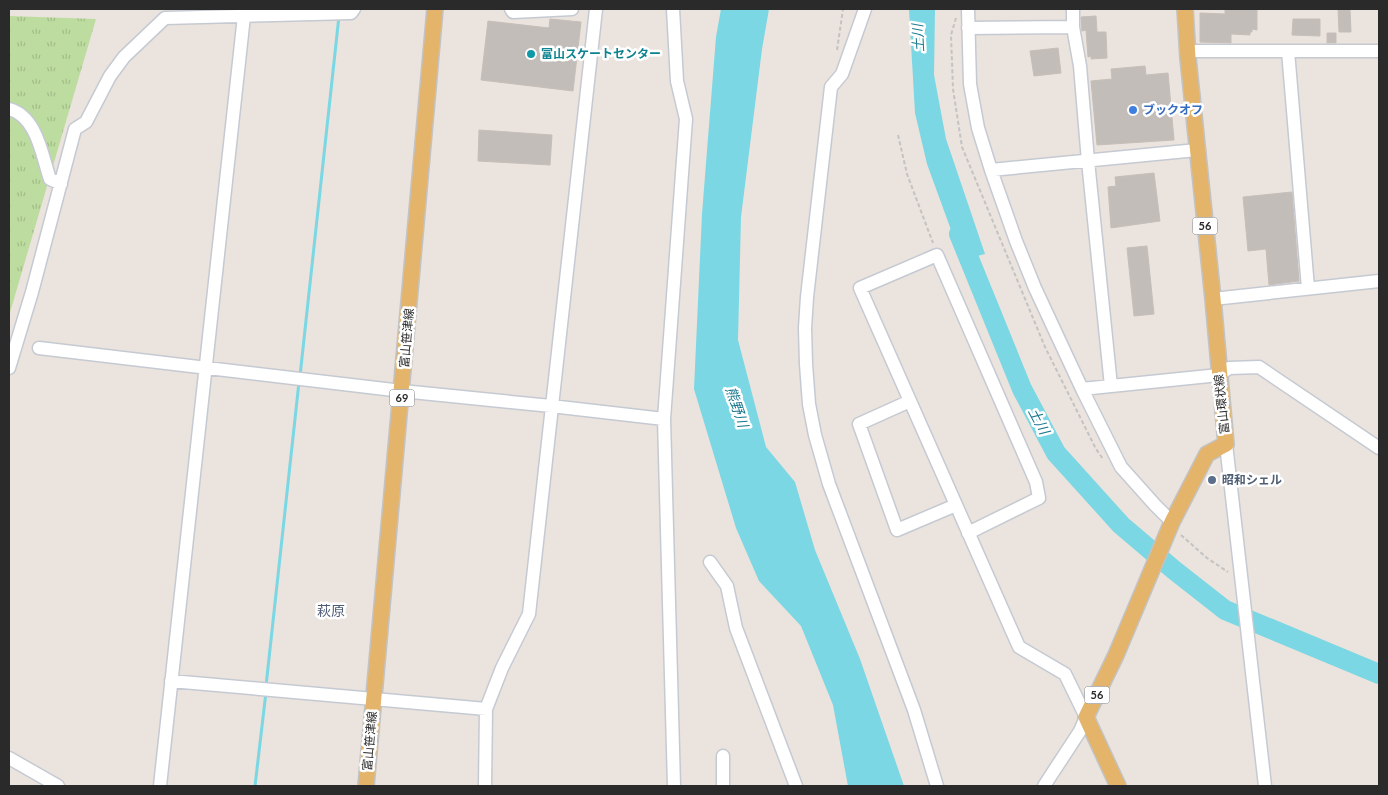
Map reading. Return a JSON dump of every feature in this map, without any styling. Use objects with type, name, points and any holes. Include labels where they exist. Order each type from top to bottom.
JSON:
[{"type":"main road","name":"富山笹津線","points":[[366,786],[435,9]]},
{"type":"main road","name":"富山環状線","points":[[1086,717],[1116,655],[1171,526],[1207,454],[1226,444],[1185,9]]},
{"type":"main road","name":"56","points":[[1086,717],[1118,786]]},
{"type":"street","points":[[9,368],[32,292],[75,130],[86,122],[110,76],[124,58],[165,18],[351,13],[354,9]]},
{"type":"street","points":[[511,9],[513,12],[572,9]]},
{"type":"street","points":[[485,786],[486,709],[502,668],[530,614],[551,406],[596,9]]},
{"type":"street","points":[[673,9],[677,81],[686,119],[664,419],[674,786]]},
{"type":"street","points":[[865,9],[842,74],[831,87],[804,328],[807,374],[815,435],[829,484],[914,710],[937,786]]},
{"type":"street","points":[[968,9],[970,84],[978,128],[1016,241],[1035,288],[1121,467],[1171,526]]},
{"type":"street","points":[[1073,9],[1073,27],[1080,66],[1112,386]]},
{"type":"street","points":[[160,786],[244,16]]},
{"type":"street","points":[[968,28],[1073,27]]},
{"type":"street","points":[[1188,51],[1379,51]]},
{"type":"street","points":[[1288,51],[1308,288]]},
{"type":"street","points":[[9,109],[27,121],[35,133],[50,179],[61,184]]},
{"type":"street","points":[[991,170],[1197,150]]},
{"type":"street","points":[[968,533],[1039,498],[1036,482],[937,255],[860,288],[956,506],[968,533],[1019,647],[1065,674],[1086,717],[1080,731],[1044,786]]},
{"type":"street","points":[[1213,299],[1379,281]]},
{"type":"street","points":[[38,348],[402,391],[664,419]]},
{"type":"street","points":[[1082,388],[1219,375],[1229,368],[1259,367],[1379,448]]},
{"type":"street","points":[[910,401],[859,424],[897,530],[956,506]]},
{"type":"street","points":[[1226,444],[1265,786]]},
{"type":"street","points":[[710,562],[727,586],[736,628],[796,786]]},
{"type":"street","points":[[171,681],[486,709]]},
{"type":"street","points":[[723,756],[724,786]]},
{"type":"street","points":[[9,758],[58,786]]},
{"type":"path","points":[[836,58],[844,9]]},
{"type":"path","points":[[898,135],[907,174],[937,255]]},
{"type":"green space","points":[[9,16],[96,19],[9,316]]},
{"type":"water","name":"熊野川","points":[[721,9],[769,9],[762,49],[741,217],[738,340],[766,447],[795,482],[815,550],[860,659],[904,786],[848,786],[833,705],[801,626],[759,581],[736,528],[694,389],[702,214],[716,37]]},
{"type":"water","points":[[909,9],[935,9],[934,75],[946,139],[985,254],[962,260],[927,164],[915,113]]},
{"type":"building","points":[[1225,9],[1257,9],[1257,30],[1252,29],[1250,35],[1231,34],[1231,43],[1200,42],[1200,13],[1225,14]]},
{"type":"building","points":[[1338,9],[1350,9],[1351,32],[1339,32]]},
{"type":"building","points":[[1096,16],[1097,32],[1106,32],[1107,58],[1091,59],[1091,56],[1088,57],[1086,30],[1082,31],[1081,17]]},
{"type":"building","name":"富山スケートセンター","points":[[550,19],[581,22],[573,91],[481,80],[488,21],[549,28]]},
{"type":"building","points":[[1293,19],[1320,19],[1320,36],[1292,35]]},
{"type":"building","points":[[1327,33],[1336,33],[1336,43],[1327,43]]},
{"type":"building","points":[[1058,48],[1061,73],[1034,76],[1030,51]]},
{"type":"building","name":"ブックオフ","points":[[1145,66],[1146,75],[1168,73],[1174,140],[1097,145],[1091,81],[1112,79],[1111,69]]},
{"type":"building","points":[[479,130],[552,135],[550,165],[478,161]]},
{"type":"building","points":[[1154,173],[1160,221],[1111,228],[1108,187],[1116,186],[1115,177]]},
{"type":"building","points":[[1292,192],[1299,281],[1269,285],[1266,249],[1248,251],[1243,197]]},
{"type":"building","points":[[1147,246],[1154,314],[1134,316],[1127,248]]},
{"type":"waterway","points":[[300,376],[339,16]]},
{"type":"waterway","name":"土川","points":[[959,234],[1022,389],[1056,453],[1121,525],[1225,610],[1379,674]]},
{"type":"waterway","points":[[266,686],[299,382]]},
{"type":"waterway","points":[[255,786],[266,692]]},
{"type":"place","name":"富山スケートセンター","points":[[531,54]]},
{"type":"place","name":"ブックオフ","points":[[1133,110]]},
{"type":"place","name":"昭和シェル","points":[[1212,480]]},
{"type":"district","name":"萩原","points":[[331,611]]}]
